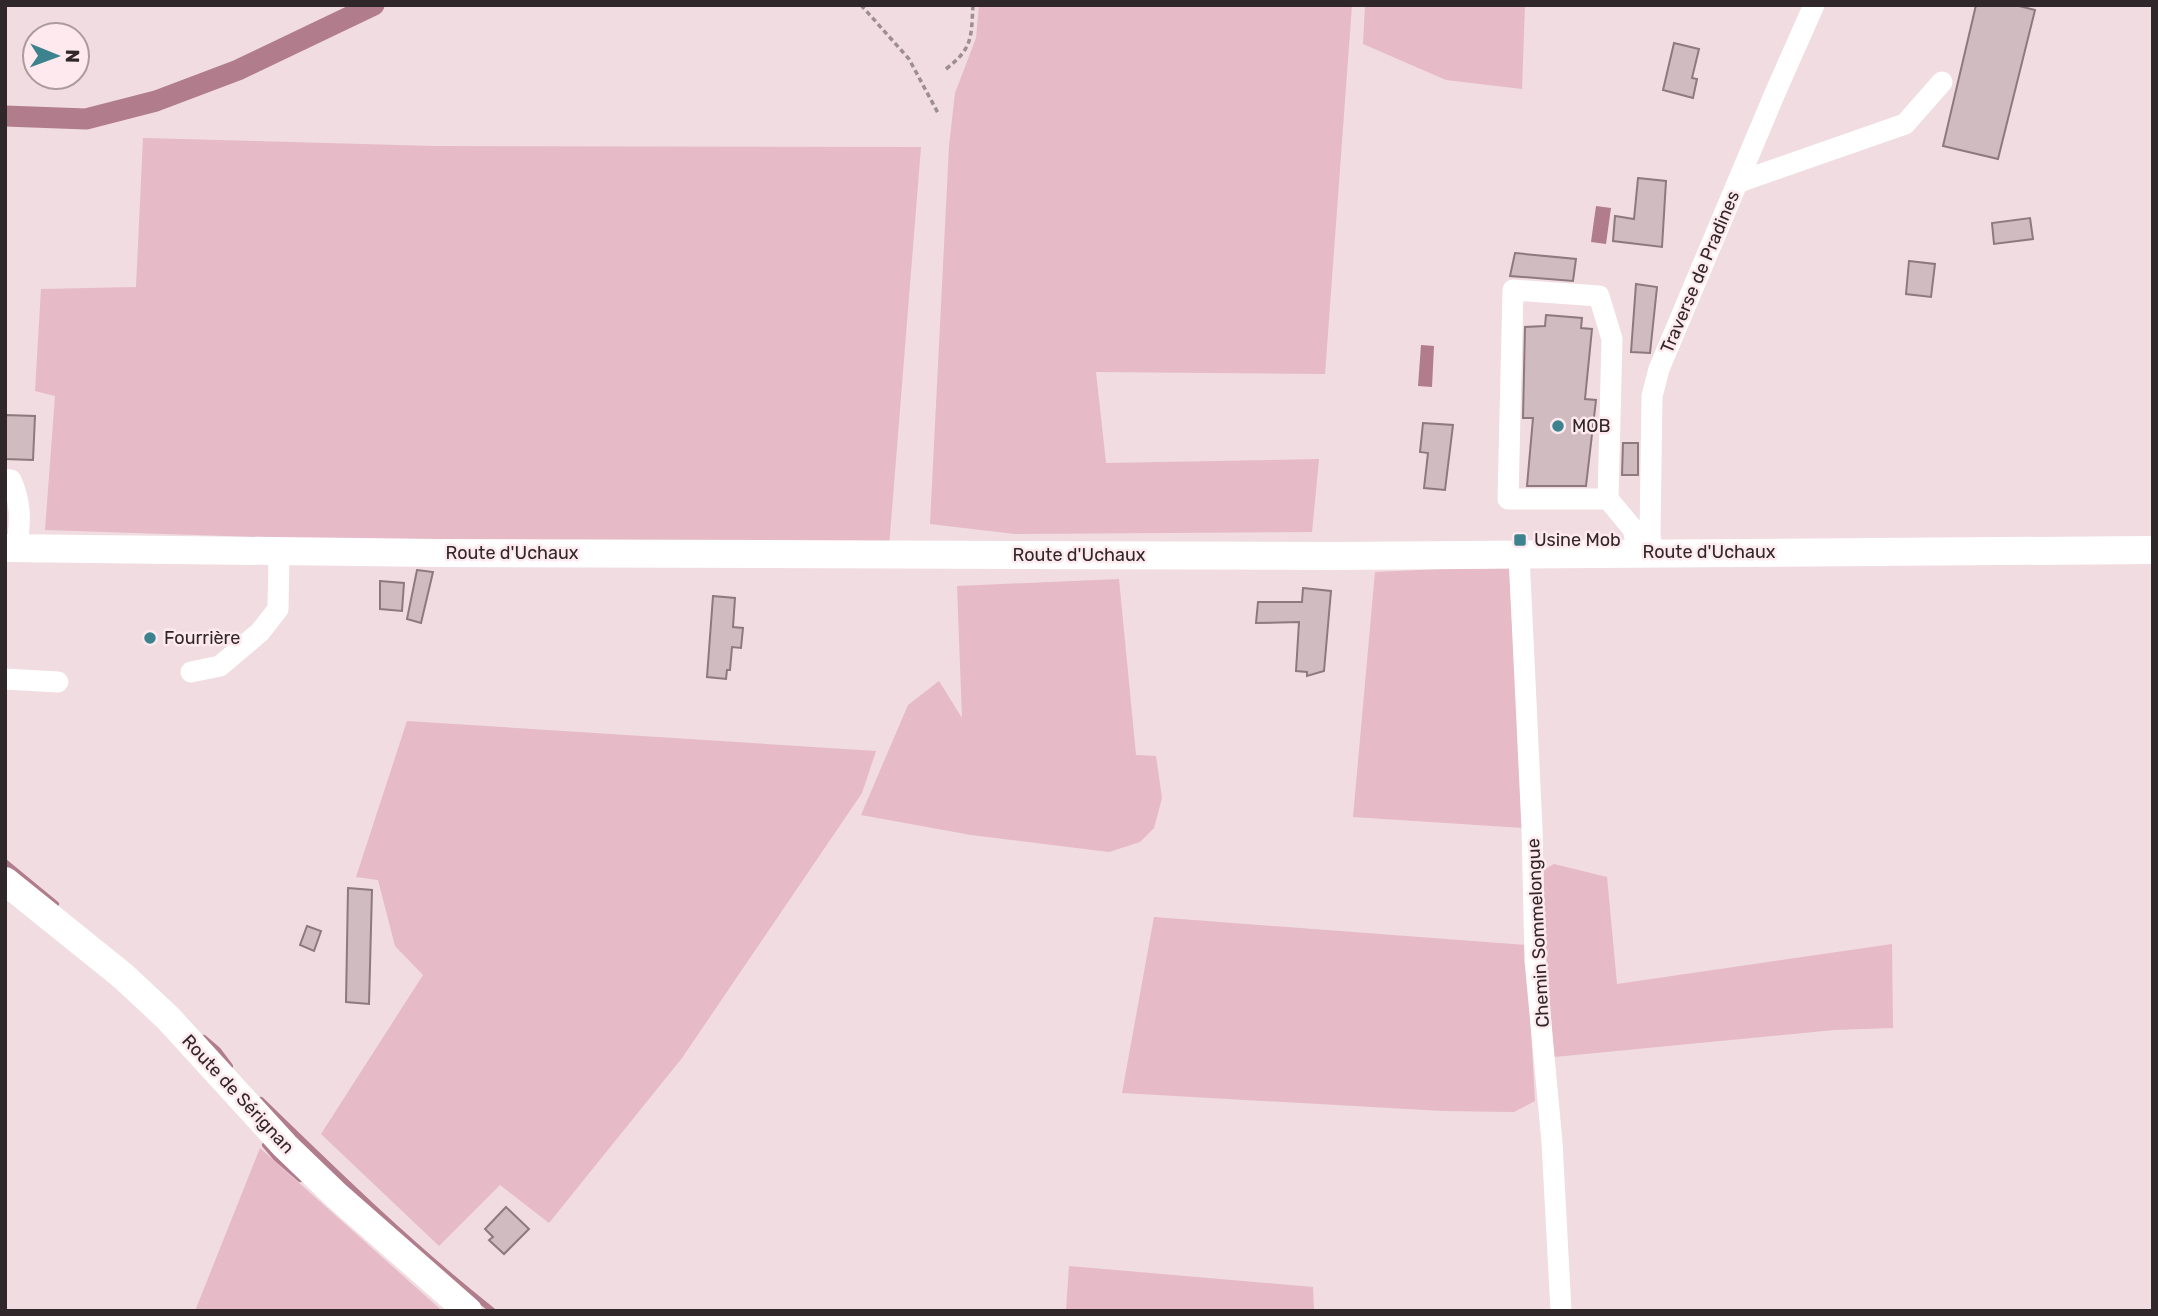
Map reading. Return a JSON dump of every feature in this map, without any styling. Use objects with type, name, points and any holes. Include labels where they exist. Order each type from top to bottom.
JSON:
[{"type":"main road","name":"Route d'Uchaux","points":[[11,548],[898,555],[1519,555],[2153,550]]},
{"type":"main road","name":"Route de Sérignan","points":[[5,881],[132,985],[167,1018],[285,1146],[337,1196],[468,1311]]},
{"type":"street","name":"Traverse de Pradines","points":[[1646,553],[1650,535],[1652,396],[1660,369],[1814,5]]},
{"type":"street","points":[[1738,181],[1905,124],[1942,82]]},
{"type":"street","points":[[1608,499],[1508,499],[1513,290],[1599,296],[1612,339],[1608,499],[1633,529],[1646,553]]},
{"type":"street","points":[[5,479],[11,480],[18,496],[20,523],[11,548]]},
{"type":"street","points":[[191,672],[220,666],[260,632],[278,609],[279,551]]},
{"type":"street","name":"Chemin Sommelongue","points":[[1519,555],[1532,828],[1535,960],[1552,1142],[1561,1311]]},
{"type":"street","points":[[5,679],[58,682]]},
{"type":"path","points":[[861,5],[909,59],[938,113]]},
{"type":"path","points":[[946,69],[961,57],[971,40],[974,5]]},
{"type":"shaded area","points":[[979,5],[1352,5],[1325,374],[1096,372],[1106,463],[1319,459],[1312,532],[1015,534],[930,524],[949,146],[955,93],[976,38]]},
{"type":"shaded area","points":[[1365,5],[1525,5],[1522,89],[1446,80],[1363,44]]},
{"type":"shaded area","points":[[143,138],[433,146],[921,147],[889,547],[443,543],[45,530],[55,396],[35,391],[41,289],[136,287]]},
{"type":"shaded area","points":[[1596,206],[1611,208],[1606,244],[1591,242]]},
{"type":"shaded area","points":[[1421,345],[1434,346],[1432,387],[1418,386]]},
{"type":"shaded area","points":[[1509,566],[1523,828],[1353,817],[1375,572]]},
{"type":"shaded area","points":[[1119,579],[1136,755],[1156,756],[1162,798],[1154,828],[1140,842],[1109,852],[971,835],[861,815],[908,705],[939,681],[962,718],[957,586]]},
{"type":"shaded area","points":[[407,721],[876,751],[862,793],[682,1058],[549,1223],[500,1185],[439,1246],[321,1134],[423,975],[395,946],[378,880],[356,877]]},
{"type":"shaded area","points":[[1554,864],[1607,877],[1617,984],[1892,944],[1893,1028],[1834,1030],[1554,1057],[1540,872]]},
{"type":"shaded area","points":[[1154,917],[1526,945],[1535,1101],[1514,1112],[1443,1111],[1122,1093]]},
{"type":"shaded area","points":[[260,1148],[439,1308],[442,1311],[195,1311]]},
{"type":"shaded area","points":[[1069,1266],[1313,1287],[1314,1311],[1066,1311]]},
{"type":"building","points":[[1976,5],[2015,5],[2035,10],[1998,159],[1943,146]]},
{"type":"building","points":[[1674,43],[1699,49],[1692,78],[1697,79],[1693,98],[1663,90]]},
{"type":"building","points":[[1638,178],[1666,181],[1662,247],[1613,241],[1615,216],[1634,219]]},
{"type":"building","points":[[2030,218],[2033,239],[1994,244],[1992,223]]},
{"type":"building","points":[[1515,253],[1576,259],[1573,281],[1510,276]]},
{"type":"building","points":[[1909,261],[1935,264],[1931,297],[1906,294]]},
{"type":"building","points":[[1636,284],[1657,287],[1650,353],[1631,352]]},
{"type":"building","name":"MOB","points":[[1546,315],[1582,318],[1581,328],[1592,329],[1585,399],[1596,400],[1586,486],[1527,486],[1533,418],[1523,418],[1525,327],[1545,326]]},
{"type":"building","points":[[5,415],[35,416],[33,460],[5,459]]},
{"type":"building","points":[[1423,423],[1453,425],[1445,490],[1424,488],[1428,453],[1420,452]]},
{"type":"building","points":[[1623,443],[1638,443],[1638,475],[1622,475]]},
{"type":"building","points":[[417,570],[433,572],[421,623],[407,619]]},
{"type":"building","points":[[380,581],[404,583],[402,611],[380,609]]},
{"type":"building","points":[[1303,588],[1331,591],[1324,671],[1307,676],[1307,672],[1296,671],[1299,622],[1256,623],[1258,602],[1302,602]]},
{"type":"building","points":[[713,596],[735,598],[733,627],[743,628],[741,648],[732,647],[730,670],[727,670],[726,679],[707,677]]},
{"type":"building","points":[[348,888],[372,890],[369,1004],[346,1002]]},
{"type":"building","points":[[307,926],[321,931],[314,951],[300,945]]},
{"type":"building","points":[[506,1207],[529,1229],[504,1254],[489,1240],[493,1237],[485,1229]]},
{"type":"waterway","points":[[5,116],[86,119],[156,101],[238,70],[374,5]]},
{"type":"waterway","points":[[5,862],[56,904]]},
{"type":"waterway","points":[[204,1038],[230,1066]]},
{"type":"waterway","points":[[261,1100],[403,1235],[493,1311]]},
{"type":"waterway","points":[[265,1145],[300,1179]]},
{"type":"place","name":"MOB","points":[[1558,426]]},
{"type":"place","name":"Usine Mob","points":[[1520,540]]},
{"type":"place","name":"Fourrière","points":[[150,638]]}]
